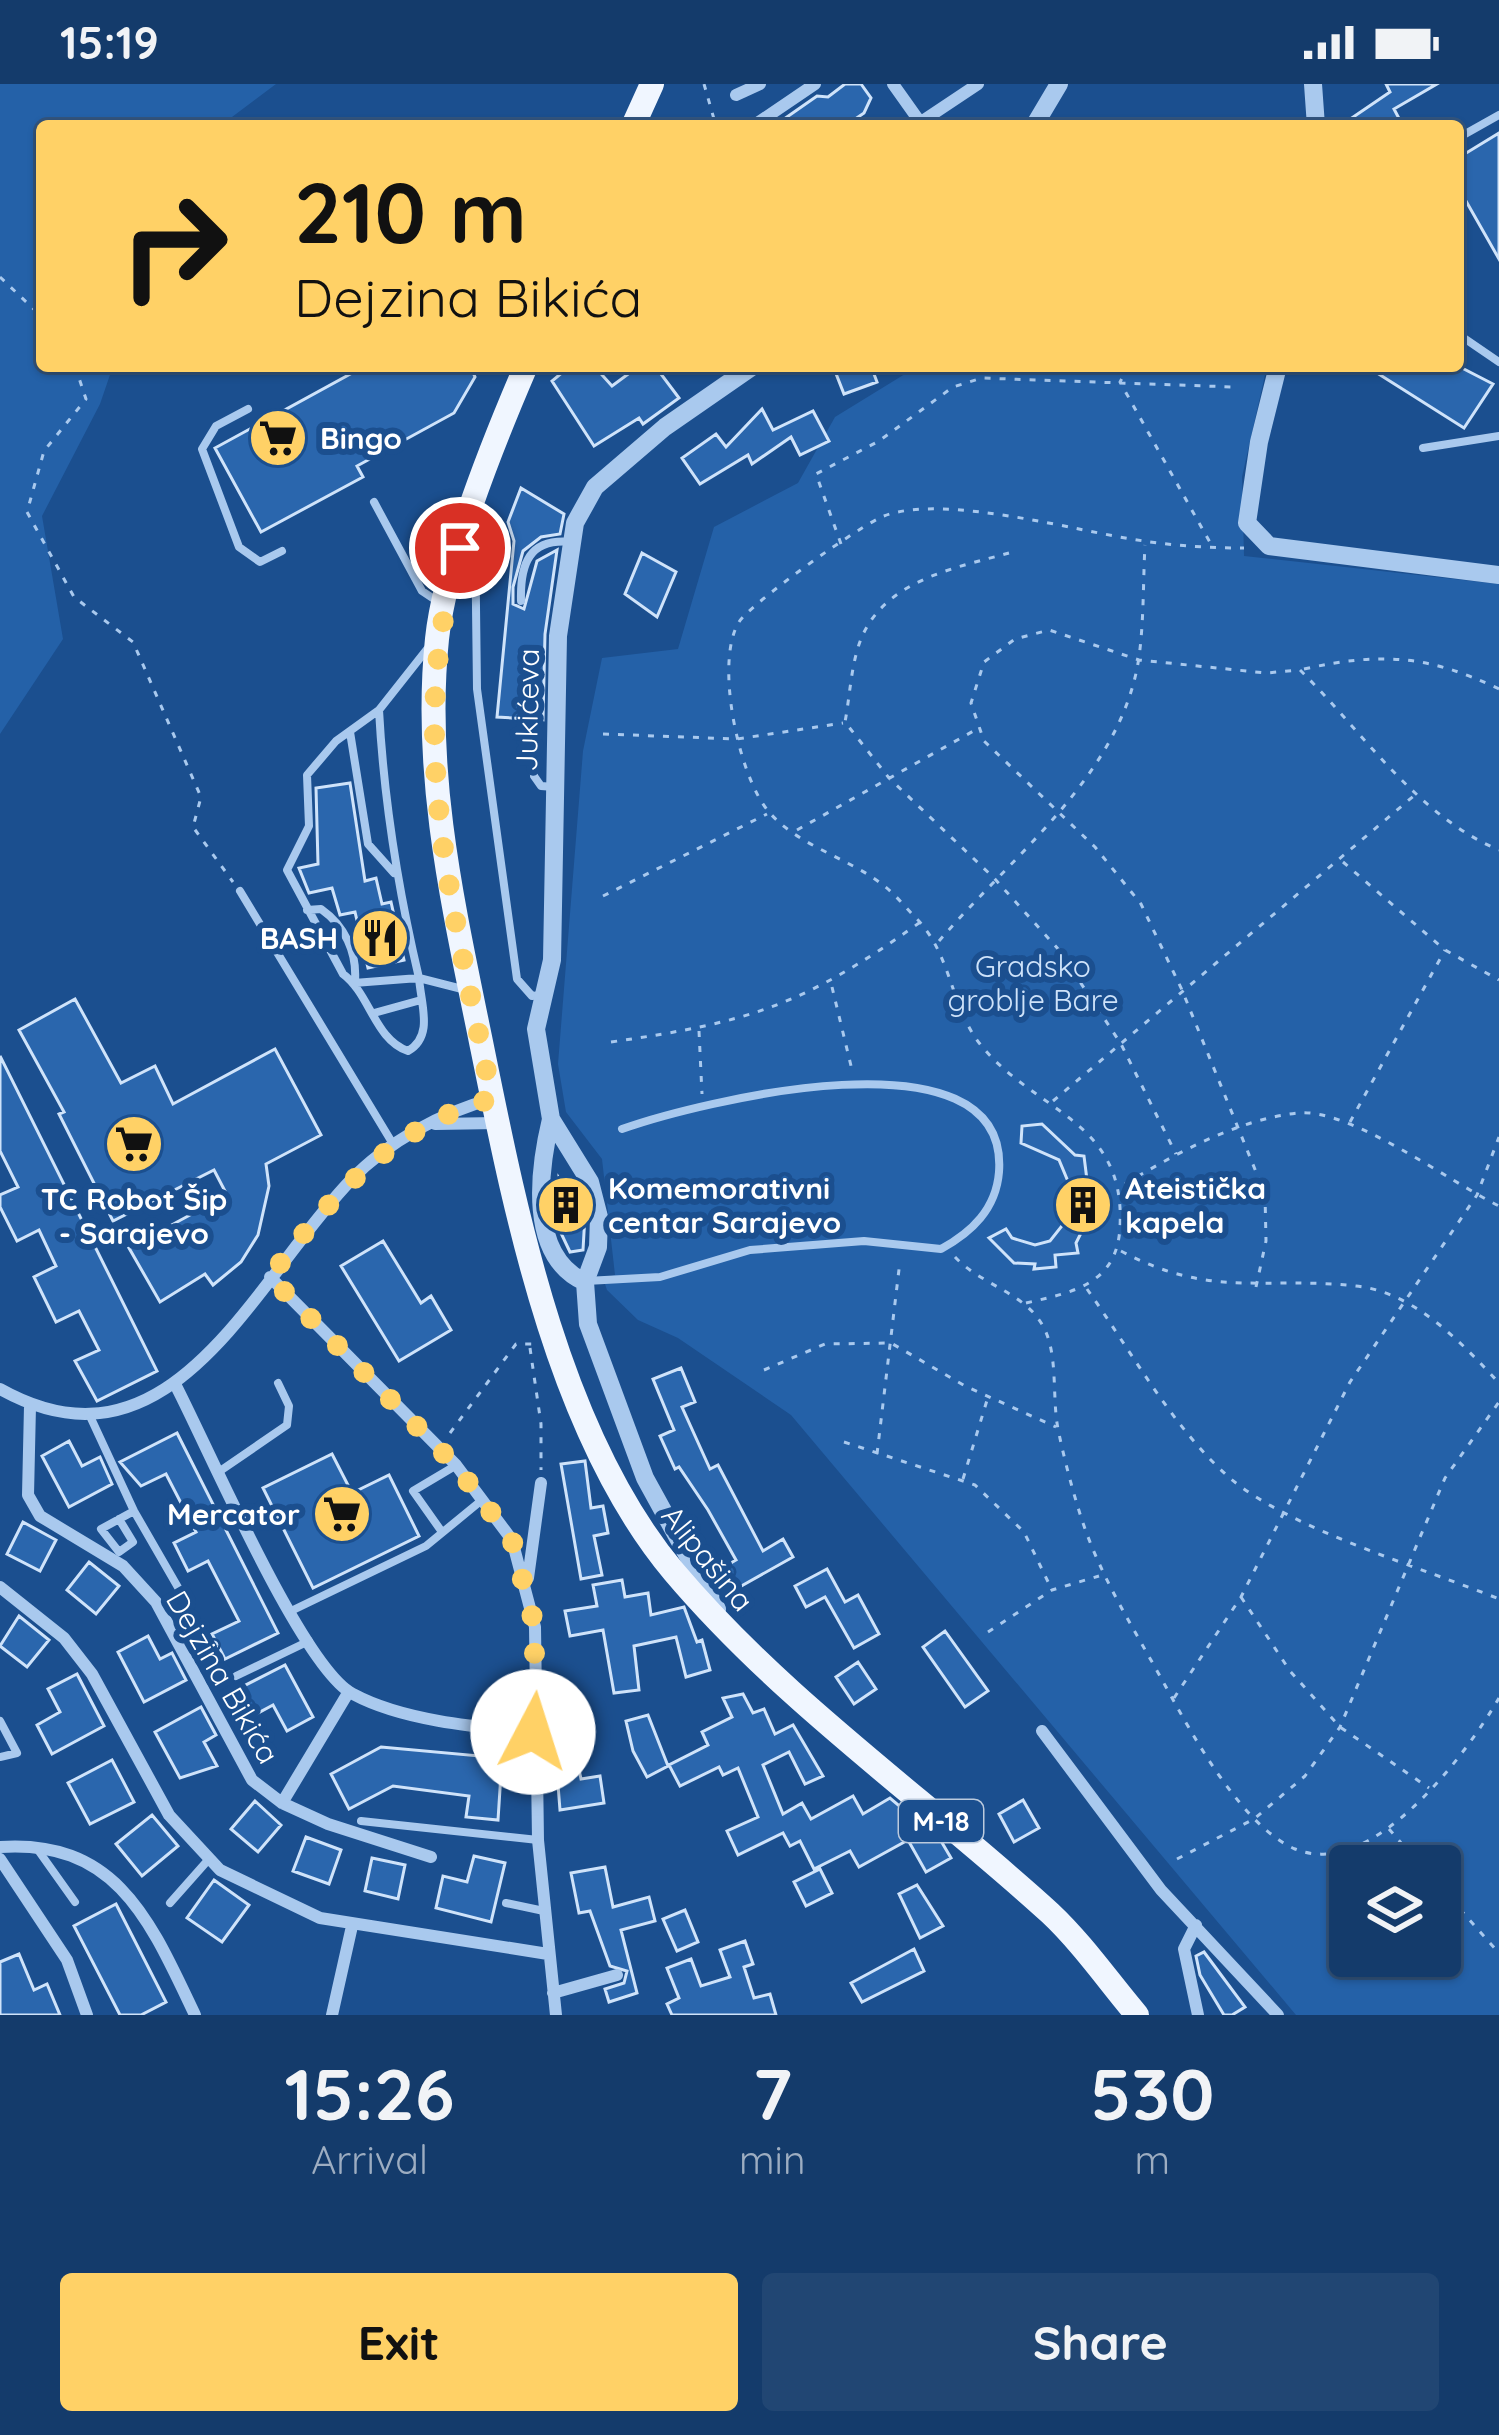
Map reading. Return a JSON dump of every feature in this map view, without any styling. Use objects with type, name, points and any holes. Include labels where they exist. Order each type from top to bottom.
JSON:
[{"type":"main road","points":[[636,120],[652,84]]},
{"type":"main road","name":"Alipašina","points":[[524,372],[444,604],[432,723],[438,813],[470,991],[532,1269],[596,1440],[630,1509],[657,1549],[733,1638],[1054,1916],[1137,2015]]},
{"type":"street","points":[[736,95],[760,84]]},
{"type":"street","points":[[762,120],[815,84]]},
{"type":"street","points":[[893,84],[915,120]]},
{"type":"street","points":[[923,120],[977,84]]},
{"type":"street","points":[[1038,120],[1059,84]]},
{"type":"street","points":[[1313,84],[1316,120]]},
{"type":"street","name":"Jukićeva","points":[[584,1282],[557,1261],[545,1222],[541,1172],[550,1119],[537,1040],[552,960],[558,636],[575,523],[595,487],[665,427],[744,372]]},
{"type":"street","points":[[1277,372],[1247,523],[1258,538],[1269,546],[1499,575]]},
{"type":"street","points":[[435,1124],[495,1111]]},
{"type":"street","points":[[0,1388],[30,1406],[89,1414],[122,1410],[175,1384],[226,1334],[355,1176],[450,1112],[495,1111]]},
{"type":"street","name":"Jukićeva","points":[[550,1119],[590,1182],[599,1217],[598,1246],[584,1282],[588,1324],[613,1402],[645,1478],[733,1638]]},
{"type":"street","points":[[270,1277],[456,1466],[512,1540],[527,1585],[538,1672],[533,1732],[538,1840],[556,2015]]},
{"type":"street","points":[[175,1384],[291,1611],[348,1693],[386,1707],[533,1732]]},
{"type":"street","name":"Dejzina Bikića","points":[[30,1406],[28,1495],[40,1516],[123,1566],[156,1602],[252,1780],[282,1803],[431,1857]]},
{"type":"street","points":[[527,1585],[541,1483]]},
{"type":"street","points":[[0,1587],[64,1638],[92,1674],[170,1815],[220,1870],[320,1918],[548,1954]]},
{"type":"street","name":"Dejzina Bikića","points":[[282,1803],[348,1693]]},
{"type":"street","points":[[1042,1731],[1161,1890],[1278,2015]]},
{"type":"street","points":[[0,1846],[33,1844],[83,1857],[122,1886],[148,1922],[195,2015]]},
{"type":"street","points":[[0,1859],[67,1960],[87,2015]]},
{"type":"street","points":[[1196,1925],[1184,1949],[1198,2015]]},
{"type":"street","points":[[332,2015],[352,1926]]},
{"type":"street","points":[[553,1993],[617,1975]]},
{"type":"lane","points":[[1464,135],[1499,115]]},
{"type":"lane","points":[[1464,338],[1499,362]]},
{"type":"lane","points":[[248,410],[217,426],[202,449],[239,547],[260,562],[282,551]]},
{"type":"lane","points":[[1423,448],[1499,436]]},
{"type":"lane","points":[[374,502],[422,591],[444,604]]},
{"type":"lane","name":"Jukićeva","points":[[475,507],[477,689],[487,786],[517,980],[532,995],[543,995]]},
{"type":"lane","points":[[521,601],[521,569],[537,547],[547,541],[572,542]]},
{"type":"lane","name":"Alipašina","points":[[307,910],[292,884],[288,862],[309,826],[307,775],[350,730],[379,710],[437,638]]},
{"type":"lane","points":[[355,983],[352,949],[340,928],[321,909],[307,910],[389,1041],[408,1051],[425,1034],[419,978],[395,873],[379,710]]},
{"type":"lane","points":[[350,730],[368,844],[395,873]]},
{"type":"lane","points":[[533,748],[534,776],[541,786],[556,787]]},
{"type":"lane","points":[[240,891],[394,1146]]},
{"type":"lane","points":[[355,983],[419,978],[470,991]]},
{"type":"lane","points":[[374,1013],[421,1000]]},
{"type":"lane","points":[[584,1282],[660,1277],[750,1250],[840,1242],[946,1246],[968,1233],[991,1202],[998,1154],[985,1120],[971,1106],[944,1094],[855,1084],[703,1104],[622,1129]]},
{"type":"lane","points":[[220,1471],[287,1425],[289,1406],[278,1383]]},
{"type":"lane","points":[[89,1414],[134,1511],[183,1596]]},
{"type":"lane","points":[[442,1532],[413,1491],[456,1466]]},
{"type":"lane","points":[[291,1611],[408,1556],[483,1499]]},
{"type":"lane","points":[[119,1519],[134,1542],[118,1552],[103,1539],[101,1529],[119,1519],[134,1511]]},
{"type":"lane","points":[[236,1676],[309,1641]]},
{"type":"lane","points":[[0,1721],[17,1748],[13,1758],[0,1757]]},
{"type":"lane","points":[[361,1821],[538,1840]]},
{"type":"lane","points":[[33,1844],[75,1902]]},
{"type":"lane","points":[[170,1903],[209,1859]]},
{"type":"lane","points":[[506,1903],[544,1911]]},
{"type":"path","points":[[704,84],[714,120]]},
{"type":"path","points":[[0,277],[36,311]]},
{"type":"path","points":[[77,372],[86,399],[44,452],[27,512],[74,598],[133,643],[201,797],[193,827],[240,891]]},
{"type":"path","points":[[1120,382],[1126,372]]},
{"type":"path","points":[[842,546],[816,474],[880,441],[953,387],[1005,377],[1233,387]]},
{"type":"path","points":[[1120,382],[1213,548]]},
{"type":"path","points":[[1026,1303],[1087,1288],[1119,1250],[1123,1185],[1093,1139],[1052,1102],[1000,1070],[973,1035],[938,942],[921,922],[884,885],[769,813],[742,765],[736,740],[728,692],[737,624],[772,590],[884,516],[933,509],[1213,548],[1247,548],[1258,538]]},
{"type":"path","points":[[938,942],[1061,812],[1116,731],[1139,660],[1145,542]]},
{"type":"path","points":[[1009,553],[928,575],[886,604],[861,639],[845,722],[889,778],[994,878],[1059,950],[1121,1044],[1176,1154]]},
{"type":"path","points":[[1256,1287],[1266,1241],[1265,1194],[1182,990],[1141,904],[1061,812],[1012,772],[979,728],[971,703],[984,662],[1015,639],[1049,630],[1139,660],[1266,673],[1352,658],[1415,657],[1499,689]]},
{"type":"path","points":[[1300,670],[1416,794],[1473,839],[1499,850]]},
{"type":"path","points":[[603,734],[736,740],[845,722]]},
{"type":"path","points":[[796,831],[979,728]]},
{"type":"path","points":[[1052,1102],[1416,794]]},
{"type":"path","points":[[604,896],[769,813]]},
{"type":"path","points":[[1341,860],[1445,950],[1499,980]]},
{"type":"path","points":[[611,1042],[699,1030],[778,1008],[831,984],[921,922]]},
{"type":"path","points":[[1348,1125],[1445,950]]},
{"type":"path","points":[[831,984],[855,1084]]},
{"type":"path","points":[[699,1030],[703,1104]]},
{"type":"path","points":[[1123,1185],[1176,1154],[1240,1128],[1300,1112],[1348,1125],[1499,1206]]},
{"type":"path","points":[[1173,1699],[1241,1597],[1350,1382],[1477,1195],[1499,1137]]},
{"type":"path","points":[[877,1456],[902,1244]]},
{"type":"path","points":[[946,1246],[979,1277],[1026,1303],[1046,1332],[1058,1428],[1100,1576],[1173,1699],[1254,1819],[1296,1850],[1347,1852],[1388,1828],[1431,1790],[1499,1698]]},
{"type":"path","points":[[1119,1250],[1163,1273],[1256,1287],[1359,1286],[1403,1301],[1456,1336],[1499,1383]]},
{"type":"path","points":[[1087,1288],[1185,1426],[1232,1479],[1285,1512],[1499,1598]]},
{"type":"path","points":[[764,1370],[825,1344],[891,1343],[1058,1428]]},
{"type":"path","points":[[438,1449],[516,1344]]},
{"type":"path","points":[[530,1346],[541,1424],[541,1483]]},
{"type":"path","points":[[963,1480],[988,1396]]},
{"type":"path","points":[[1177,1859],[1254,1819],[1305,1776],[1340,1727],[1445,1478],[1499,1402]]},
{"type":"path","points":[[844,1442],[963,1480],[1024,1532],[1052,1590]]},
{"type":"path","points":[[988,1632],[1052,1590],[1100,1576]]},
{"type":"path","points":[[1241,1597],[1290,1671],[1340,1727],[1431,1790]]},
{"type":"path","points":[[1388,1828],[1403,1845]]},
{"type":"path","points":[[1461,1910],[1499,1953]]},
{"type":"green space","points":[[0,84],[276,84],[228,120],[36,120],[36,372],[111,372],[100,404],[42,516],[63,639],[0,734]]},
{"type":"green space","name":"Gradsko groblje Bare","points":[[908,372],[1266,372],[1242,477],[1244,556],[1499,584],[1499,2015],[1296,2015],[791,1415],[678,1338],[638,1320],[607,1290],[603,1278],[615,1275],[602,1159],[566,1112],[558,1064],[583,751],[602,658],[678,649],[714,527],[798,483],[835,417]]},
{"type":"building","points":[[845,84],[861,84],[871,98],[864,113],[854,120],[783,120],[817,96],[828,97]]},
{"type":"building","points":[[1386,84],[1437,84],[1394,109],[1400,120],[1349,120],[1390,92]]},
{"type":"building","points":[[1499,133],[1499,259],[1464,198],[1464,154]]},
{"type":"building","points":[[1464,369],[1493,384],[1464,428],[1375,372]]},
{"type":"building","points":[[354,372],[473,372],[475,377],[454,413],[357,466],[363,477],[261,532],[215,448]]},
{"type":"building","points":[[563,372],[599,372],[612,386],[631,372],[660,372],[679,398],[643,424],[639,418],[594,446],[552,381]]},
{"type":"building","points":[[835,372],[873,372],[877,382],[844,394]]},
{"type":"building","points":[[762,409],[773,430],[813,411],[829,441],[800,455],[791,437],[752,464],[748,455],[700,484],[682,458],[716,434],[726,447]]},
{"type":"building","points":[[521,488],[564,514],[560,534],[541,537],[523,551],[513,587],[513,604],[524,609],[537,561],[557,550],[545,634],[543,720],[497,717],[514,541],[508,522]]},
{"type":"building","points":[[642,553],[676,572],[657,617],[625,594]]},
{"type":"building","points":[[350,783],[365,881],[376,878],[382,904],[391,902],[404,960],[368,968],[355,912],[340,915],[332,888],[309,893],[299,868],[318,864],[316,788]]},
{"type":"building","points":[[75,999],[121,1083],[155,1066],[173,1104],[275,1049],[321,1135],[266,1164],[269,1186],[258,1235],[241,1262],[213,1285],[205,1274],[160,1302],[129,1248],[227,1195],[214,1170],[113,1221],[59,1114],[64,1112],[19,1030]]},
{"type":"building","points":[[0,1056],[157,1371],[97,1401],[75,1361],[99,1350],[79,1311],[56,1322],[34,1277],[56,1266],[39,1230],[17,1241],[0,1207],[0,1195],[18,1187],[0,1151]]},
{"type":"building","points":[[1042,1124],[1075,1155],[1084,1156],[1089,1196],[1100,1209],[1090,1215],[1076,1243],[1078,1253],[1055,1255],[1056,1267],[1034,1269],[1035,1264],[1014,1263],[989,1238],[1006,1229],[1012,1238],[1035,1245],[1050,1241],[1069,1217],[1072,1191],[1059,1160],[1021,1143],[1022,1126]]},
{"type":"building","name":"Komemorativni centar Sarajevo","points":[[559,1178],[585,1215],[583,1250],[570,1252],[559,1229]]},
{"type":"building","points":[[383,1241],[421,1303],[431,1296],[451,1330],[399,1361],[341,1266]]},
{"type":"building","points":[[681,1368],[695,1402],[682,1407],[710,1469],[718,1465],[763,1551],[783,1539],[793,1557],[736,1589],[724,1567],[736,1560],[708,1510],[679,1467],[675,1469],[660,1436],[674,1430],[653,1379]]},
{"type":"building","points":[[177,1433],[278,1633],[225,1659],[212,1634],[239,1621],[208,1561],[188,1571],[174,1543],[196,1532],[166,1474],[141,1486],[120,1462]]},
{"type":"building","points":[[69,1441],[82,1466],[100,1457],[112,1484],[69,1507],[42,1456]]},
{"type":"building","name":"Mercator","points":[[332,1454],[352,1493],[389,1475],[419,1536],[313,1588],[263,1488]]},
{"type":"building","points":[[585,1461],[591,1508],[603,1506],[608,1533],[594,1536],[602,1575],[581,1579],[561,1464]]},
{"type":"building","points":[[23,1522],[56,1540],[40,1571],[7,1554]]},
{"type":"building","points":[[89,1562],[119,1586],[96,1614],[67,1590]]},
{"type":"building","points":[[827,1569],[845,1602],[858,1595],[879,1634],[854,1648],[825,1597],[806,1607],[795,1586]]},
{"type":"building","points":[[622,1580],[625,1597],[648,1593],[651,1615],[684,1607],[697,1642],[702,1640],[710,1670],[686,1677],[676,1637],[634,1646],[639,1690],[614,1693],[603,1630],[570,1636],[565,1611],[597,1606],[593,1585]]},
{"type":"building","points":[[19,1616],[49,1640],[27,1667],[0,1646]]},
{"type":"building","points":[[945,1631],[988,1691],[965,1707],[923,1647]]},
{"type":"building","points":[[148,1636],[160,1659],[172,1653],[186,1680],[144,1702],[118,1652]]},
{"type":"building","points":[[858,1662],[876,1689],[854,1704],[836,1677]]},
{"type":"building","points":[[285,1665],[313,1717],[287,1731],[273,1705],[249,1718],[234,1691]]},
{"type":"building","points":[[77,1674],[104,1726],[52,1754],[37,1725],[60,1712],[48,1689]]},
{"type":"building","points":[[743,1694],[753,1713],[764,1709],[775,1734],[793,1725],[823,1776],[805,1784],[789,1752],[763,1765],[783,1814],[802,1803],[811,1819],[853,1796],[863,1814],[890,1798],[941,1841],[951,1858],[926,1872],[908,1840],[859,1867],[850,1851],[814,1869],[800,1841],[790,1846],[783,1833],[738,1855],[727,1831],[758,1817],[738,1768],[723,1775],[719,1767],[680,1786],[669,1765],[708,1745],[702,1732],[732,1717],[723,1698]]},
{"type":"building","points":[[201,1707],[216,1735],[204,1742],[217,1766],[180,1778],[155,1732]]},
{"type":"building","points":[[648,1715],[668,1766],[647,1777],[633,1751],[626,1721]]},
{"type":"building","points":[[381,1747],[502,1758],[498,1820],[466,1817],[469,1796],[393,1786],[349,1809],[331,1774]]},
{"type":"building","points":[[576,1755],[581,1779],[600,1776],[604,1803],[560,1810],[556,1759]]},
{"type":"building","points":[[112,1760],[134,1802],[90,1824],[68,1783]]},
{"type":"building","points":[[1023,1800],[1039,1828],[1014,1842],[999,1814]]},
{"type":"building","points":[[255,1801],[281,1825],[258,1852],[231,1829]]},
{"type":"building","points":[[152,1815],[178,1846],[142,1876],[116,1844]]},
{"type":"building","points":[[306,1837],[341,1850],[329,1884],[293,1871]]},
{"type":"building","points":[[474,1856],[505,1863],[491,1922],[436,1908],[443,1876],[467,1882]]},
{"type":"building","points":[[372,1858],[405,1865],[398,1899],[365,1891]]},
{"type":"building","points":[[605,1867],[613,1907],[649,1897],[655,1921],[621,1930],[637,1993],[609,2002],[605,1989],[624,1983],[627,1971],[610,1966],[590,1911],[579,1913],[571,1873]]},
{"type":"building","points":[[820,1869],[832,1893],[806,1906],[794,1882]]},
{"type":"building","points":[[214,1880],[249,1905],[222,1942],[187,1918]]},
{"type":"building","points":[[917,1885],[943,1926],[920,1938],[899,1894]]},
{"type":"building","points":[[116,1904],[166,2002],[141,2015],[120,2015],[74,1926]]},
{"type":"building","points":[[685,1910],[698,1942],[677,1951],[663,1919]]},
{"type":"building","points":[[745,1941],[753,1964],[744,1967],[754,1998],[770,1994],[776,2015],[672,2015],[667,2004],[679,1998],[667,1968],[691,1959],[701,1986],[730,1977],[720,1950]]},
{"type":"building","points":[[914,1949],[924,1971],[862,2002],[851,1983]]},
{"type":"building","points":[[1204,1952],[1245,2007],[1232,2015],[1224,2015],[1200,1975],[1196,1956]]},
{"type":"building","points":[[19,1954],[34,1990],[47,1984],[60,2015],[0,2015],[0,1962]]},
{"type":"place","name":"Bingo","points":[[278,438]]},
{"type":"place","name":"BASH","points":[[380,938]]},
{"type":"place","name":"TC Robot Šip - Sarajevo","points":[[134,1144]]},
{"type":"place","name":"Komemorativni centar Sarajevo","points":[[566,1205]]},
{"type":"place","name":"Ateistička kapela","points":[[1083,1205]]},
{"type":"place","name":"Mercator","points":[[342,1514]]},
{"type":"route","points":[[460,548],[439,622],[432,723],[438,813],[492,1099],[450,1112],[355,1176],[270,1277],[456,1466],[512,1540],[535,1627],[538,1672],[533,1732]]}]
